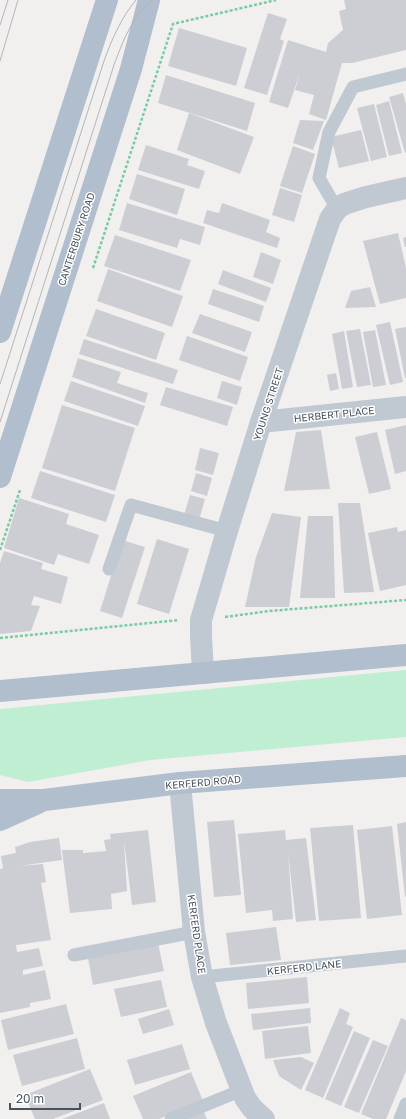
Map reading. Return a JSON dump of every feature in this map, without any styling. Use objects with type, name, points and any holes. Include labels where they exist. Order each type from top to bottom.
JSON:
[{"type":"main road","points":[[0,332],[107,0]]},
{"type":"main road","name":"CANTERBURY ROAD","points":[[0,477],[131,70],[149,0]]},
{"type":"main road","points":[[0,691],[406,655]]},
{"type":"main road","name":"KERFERD ROAD","points":[[0,800],[44,800],[180,783],[406,766]]},
{"type":"main road","points":[[0,820],[44,800]]},
{"type":"street","points":[[337,209],[344,204],[406,188]]},
{"type":"street","name":"YOUNG STREET","points":[[203,673],[200,636],[201,620],[261,422],[330,219],[337,209]]},
{"type":"street","name":"HERBERT PLACE","points":[[261,422],[406,407]]},
{"type":"street","name":"KERFERD PLACE","points":[[180,783],[194,932],[202,977],[216,1023],[242,1090],[252,1108],[264,1119]]},
{"type":"lane","points":[[337,209],[319,178],[329,132],[353,87],[406,74]]},
{"type":"lane","points":[[109,569],[130,505],[227,531]]},
{"type":"lane","points":[[74,956],[194,932]]},
{"type":"lane","name":"KERFERD LANE","points":[[202,977],[406,956]]},
{"type":"lane","points":[[171,1119],[242,1090]]},
{"type":"lane","points":[[400,1119],[406,1104]]},
{"type":"path","points":[[92,272],[173,24],[276,0]]},
{"type":"path","points":[[0,550],[21,488]]},
{"type":"green space","points":[[406,670],[406,737],[150,760],[28,782],[0,775],[0,709]]},
{"type":"building","points":[[344,0],[406,0],[406,50],[352,63],[342,63],[326,120],[309,114],[314,95],[295,90],[300,73],[288,108],[269,102],[288,40],[326,52],[328,43],[343,30],[339,11],[346,9]]},
{"type":"building","points":[[268,13],[287,19],[280,39],[284,41],[267,95],[244,88]]},
{"type":"building","points":[[179,28],[247,48],[236,86],[168,66]]},
{"type":"building","points":[[166,75],[255,103],[247,131],[158,103]]},
{"type":"building","points":[[403,93],[406,104],[405,153],[389,97]]},
{"type":"building","points":[[389,101],[402,153],[389,156],[376,105]]},
{"type":"building","points":[[374,104],[387,157],[371,161],[357,108]]},
{"type":"building","points":[[189,113],[254,137],[240,174],[177,150]]},
{"type":"building","points":[[300,120],[324,121],[313,150],[293,143]]},
{"type":"building","points":[[361,130],[369,161],[339,168],[331,137]]},
{"type":"building","points":[[146,145],[189,159],[187,165],[205,171],[199,189],[138,170]]},
{"type":"building","points":[[293,146],[315,154],[302,193],[280,186]]},
{"type":"building","points":[[137,174],[185,189],[177,215],[129,199]]},
{"type":"building","points":[[280,188],[302,195],[294,222],[272,215]]},
{"type":"building","points":[[127,203],[205,227],[200,245],[180,239],[177,248],[119,230]]},
{"type":"building","points":[[222,203],[270,220],[266,232],[280,238],[277,248],[203,223],[207,210],[219,213]]},
{"type":"building","points":[[398,233],[406,268],[406,298],[380,304],[363,241]]},
{"type":"building","points":[[115,235],[191,260],[180,291],[104,266]]},
{"type":"building","points":[[406,237],[406,247],[405,247],[403,238]]},
{"type":"building","points":[[261,252],[281,260],[273,284],[253,277]]},
{"type":"building","points":[[108,269],[183,296],[172,327],[97,301]]},
{"type":"building","points":[[223,270],[271,288],[266,302],[218,284]]},
{"type":"building","points":[[370,287],[376,307],[345,308],[351,291]]},
{"type":"building","points":[[213,289],[264,306],[259,322],[208,304]]},
{"type":"building","points":[[96,309],[165,333],[156,360],[86,336]]},
{"type":"building","points":[[200,314],[252,332],[245,352],[192,333]]},
{"type":"building","points":[[390,322],[403,382],[390,385],[376,325]]},
{"type":"building","points":[[406,327],[406,378],[405,378],[395,329]]},
{"type":"building","points":[[360,329],[371,385],[357,387],[346,331]]},
{"type":"building","points":[[375,330],[386,385],[373,387],[363,332]]},
{"type":"building","points":[[344,331],[353,387],[342,389],[332,334]]},
{"type":"building","points":[[187,336],[248,357],[240,381],[179,360]]},
{"type":"building","points":[[84,339],[178,370],[173,384],[79,354]]},
{"type":"building","points":[[78,358],[121,372],[117,383],[148,393],[145,403],[72,377]]},
{"type":"building","points":[[336,373],[339,389],[330,391],[327,375]]},
{"type":"building","points":[[71,381],[145,406],[138,426],[64,401]]},
{"type":"building","points":[[222,381],[242,387],[237,405],[217,398]]},
{"type":"building","points":[[166,387],[233,407],[227,426],[160,405]]},
{"type":"building","points":[[62,405],[135,428],[115,491],[42,468]]},
{"type":"building","points":[[406,425],[406,471],[395,474],[385,430]]},
{"type":"building","points":[[321,430],[330,489],[284,491],[296,432]]},
{"type":"building","points":[[377,432],[391,489],[369,494],[355,437]]},
{"type":"building","points":[[200,448],[219,453],[213,475],[195,470]]},
{"type":"building","points":[[40,471],[115,495],[106,522],[31,498]]},
{"type":"building","points":[[196,473],[212,478],[207,496],[191,491]]},
{"type":"building","points":[[190,495],[205,499],[199,520],[184,515]]},
{"type":"building","points":[[19,498],[69,514],[66,524],[99,535],[89,564],[58,554],[54,565],[4,548]]},
{"type":"building","points":[[338,503],[360,503],[374,592],[344,593]]},
{"type":"building","points":[[272,513],[301,517],[289,607],[245,607],[256,557]]},
{"type":"building","points":[[308,516],[333,516],[335,598],[300,598]]},
{"type":"building","points":[[397,527],[398,532],[406,530],[406,585],[380,591],[368,533]]},
{"type":"building","points":[[157,539],[189,549],[169,614],[137,604]]},
{"type":"building","points":[[122,540],[145,547],[122,618],[100,611]]},
{"type":"building","points":[[4,551],[43,563],[41,569],[68,577],[61,604],[34,596],[31,605],[40,606],[31,631],[0,634],[0,563]]},
{"type":"building","points":[[234,820],[241,895],[214,897],[207,822]]},
{"type":"building","points":[[406,822],[406,896],[405,897],[397,824]]},
{"type":"building","points":[[353,825],[361,918],[319,921],[310,828]]},
{"type":"building","points":[[392,826],[402,915],[367,919],[357,830]]},
{"type":"building","points":[[148,830],[156,902],[132,905],[124,841],[127,891],[111,894],[112,909],[70,913],[62,850],[83,850],[83,853],[106,851],[104,840],[111,839],[110,834]]},
{"type":"building","points":[[285,830],[286,840],[306,838],[316,920],[296,922],[288,853],[293,919],[273,921],[272,910],[246,913],[238,834]]},
{"type":"building","points":[[59,838],[62,860],[19,866],[43,864],[46,882],[41,883],[51,940],[16,945],[17,952],[39,948],[43,966],[23,970],[23,975],[45,970],[51,999],[30,1003],[30,1007],[0,1013],[0,869],[3,868],[1,856],[16,853],[15,847],[30,842]]},
{"type":"building","points":[[276,927],[281,960],[230,965],[226,933]]},
{"type":"building","points":[[158,943],[164,971],[93,985],[88,958]]},
{"type":"building","points":[[307,977],[309,1003],[248,1009],[246,983]]},
{"type":"building","points":[[161,980],[167,1007],[121,1017],[114,989]]},
{"type":"building","points":[[66,1004],[74,1034],[8,1050],[1,1020]]},
{"type":"building","points":[[310,1008],[311,1023],[253,1030],[251,1014]]},
{"type":"building","points":[[340,1008],[350,1013],[346,1024],[353,1027],[323,1098],[305,1090]]},
{"type":"building","points":[[169,1009],[174,1025],[143,1034],[138,1019]]},
{"type":"building","points":[[401,1018],[406,1020],[406,1071],[386,1119],[373,1119],[361,1114]]},
{"type":"building","points":[[308,1026],[311,1053],[265,1059],[262,1031]]},
{"type":"building","points":[[354,1031],[370,1038],[341,1106],[325,1099]]},
{"type":"building","points":[[77,1038],[85,1069],[22,1086],[13,1055]]},
{"type":"building","points":[[373,1040],[388,1046],[359,1113],[344,1107]]},
{"type":"building","points":[[182,1044],[190,1069],[135,1085],[127,1060]]},
{"type":"building","points":[[301,1057],[314,1063],[301,1090],[279,1076],[273,1060]]},
{"type":"building","points":[[90,1069],[103,1100],[53,1119],[35,1119],[25,1095]]},
{"type":"building","points":[[191,1072],[203,1101],[159,1119],[143,1119],[133,1096]]},
{"type":"building","points":[[104,1103],[110,1119],[62,1119]]},
{"type":"building","points":[[203,1110],[207,1119],[181,1119]]},
{"type":"tram line","points":[[0,25],[8,0]]},
{"type":"tram line","points":[[0,61],[18,0]]},
{"type":"tram line","points":[[0,384],[104,61],[117,29],[136,0]]},
{"type":"tram line","points":[[0,422],[114,65],[134,21],[153,0]]}]
